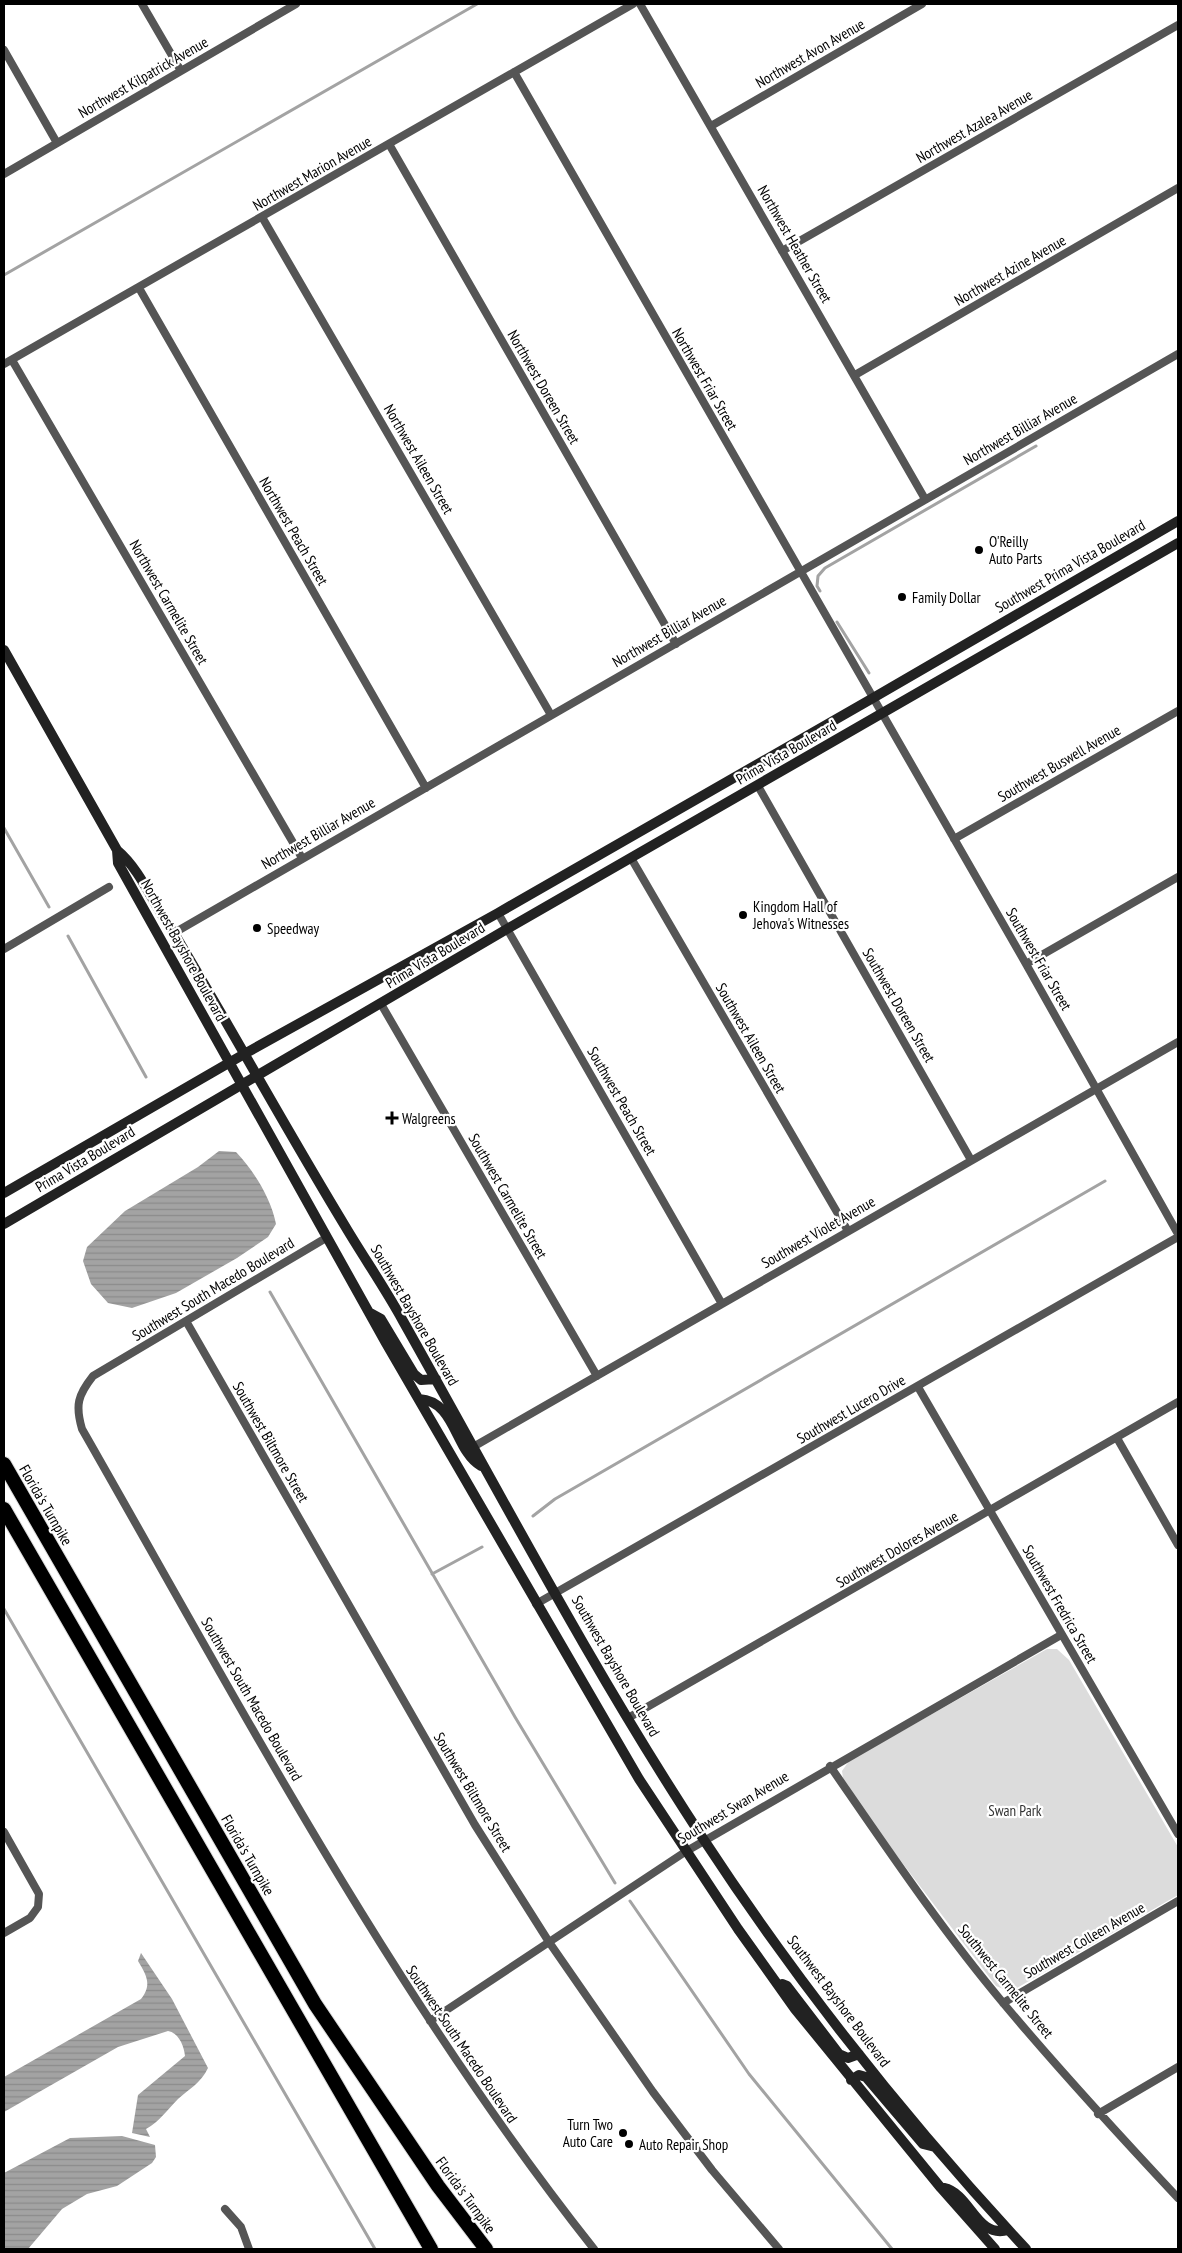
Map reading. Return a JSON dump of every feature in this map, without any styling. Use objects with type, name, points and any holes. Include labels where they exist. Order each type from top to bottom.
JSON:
[{"type":"highway","name":"Florida's Turnpike","points":[[4,1464],[316,2004],[438,2186],[486,2249]]},
{"type":"highway","points":[[4,1509],[431,2249]]},
{"type":"main road","name":"Southwest Prima Vista Boulevard","points":[[873,698],[1178,521]]},
{"type":"main road","points":[[883,713],[1178,543]]},
{"type":"main road","name":"Northwest Bayshore Boulevard","points":[[4,650],[117,850],[127,858],[246,1054]]},
{"type":"main road","name":"Prima Vista Boulevard","points":[[4,1193],[873,698]]},
{"type":"main road","name":"Prima Vista Boulevard","points":[[4,1224],[240,1084],[883,713]]},
{"type":"main road","name":"Northwest Bayshore Boulevard","points":[[117,850],[118,863],[230,1063]]},
{"type":"main road","name":"Southwest Bayshore Boulevard","points":[[246,1054],[256,1075],[436,1379],[628,1718],[704,1840],[814,1995],[859,2054],[935,2147],[1026,2249]]},
{"type":"main road","points":[[230,1063],[326,1238],[536,1604],[620,1749],[685,1852],[774,1980],[852,2080],[941,2188],[996,2249]]},
{"type":"main road","points":[[369,1313],[382,1319],[414,1374],[421,1380],[436,1379]]},
{"type":"main road","points":[[419,1399],[429,1399],[441,1407],[474,1462],[486,1469]]},
{"type":"main road","points":[[774,1980],[787,1986],[840,2054],[848,2058],[859,2054]]},
{"type":"main road","points":[[852,2080],[859,2075],[866,2077],[923,2144],[935,2147]]},
{"type":"main road","points":[[941,2188],[955,2193],[985,2227],[998,2232],[1008,2230]]},
{"type":"street","points":[[142,4],[181,71]]},
{"type":"street","name":"Northwest Kilpatrick Avenue","points":[[4,174],[296,4]]},
{"type":"street","name":"Northwest Marion Avenue","points":[[4,364],[633,4]]},
{"type":"street","name":"Northwest Heather Street","points":[[640,4],[925,499]]},
{"type":"street","name":"Northwest Avon Avenue","points":[[711,126],[922,4]]},
{"type":"street","name":"Northwest Azalea Avenue","points":[[782,251],[1178,25]]},
{"type":"street","points":[[4,50],[57,143]]},
{"type":"street","name":"Northwest Friar Street","points":[[514,72],[873,698]]},
{"type":"street","name":"Northwest Doreen Street","points":[[388,144],[676,644]]},
{"type":"street","name":"Northwest Azine Avenue","points":[[854,375],[1178,188]]},
{"type":"street","name":"Northwest Aileen Street","points":[[262,217],[551,715]]},
{"type":"street","name":"Northwest Peach Street","points":[[139,288],[426,788]]},
{"type":"street","name":"Northwest Billiar Avenue","points":[[174,933],[1178,354]]},
{"type":"street","name":"Northwest Carmelite Street","points":[[12,360],[302,858]]},
{"type":"street","name":"Southwest Friar Street","points":[[873,698],[1097,1089],[1178,1235]]},
{"type":"street","name":"Southwest Buswell Avenue","points":[[954,840],[1178,711]]},
{"type":"street","name":"Southwest Doreen Street","points":[[758,786],[971,1160]]},
{"type":"street","name":"Southwest Aileen Street","points":[[631,858],[848,1231]]},
{"type":"street","points":[[1026,964],[1178,877]]},
{"type":"street","points":[[4,949],[109,888]]},
{"type":"street","name":"Southwest Peach Street","points":[[498,913],[722,1304]]},
{"type":"street","name":"Southwest Carmelite Street","points":[[381,1004],[597,1376]]},
{"type":"street","name":"Southwest Violet Avenue","points":[[473,1447],[1178,1042]]},
{"type":"street","name":"Southwest Lucero Drive","points":[[536,1604],[918,1387],[1178,1235]]},
{"type":"street","name":"Southwest South Macedo Boulevard","points":[[326,1238],[93,1376],[84,1388],[77,1412],[82,1429],[331,1865],[402,1980],[535,2175],[594,2249]]},
{"type":"street","name":"Southwest Biltmore Street","points":[[186,1321],[475,1825],[549,1942],[653,2092],[712,2170],[779,2249]]},
{"type":"street","name":"Southwest Fredrica Street","points":[[918,1387],[1178,1834]]},
{"type":"street","name":"Southwest Dolores Avenue","points":[[628,1718],[1178,1402]]},
{"type":"street","points":[[1116,1438],[1178,1545]]},
{"type":"street","name":"Southwest Swan Avenue","points":[[430,2020],[704,1840],[1061,1635]]},
{"type":"street","name":"Southwest Carmelite Street","points":[[830,1766],[909,1881],[1003,2003],[1098,2114],[1178,2198]]},
{"type":"street","points":[[4,1832],[39,1894],[38,1907],[30,1918],[4,1933]]},
{"type":"street","name":"Southwest Colleen Avenue","points":[[1003,2003],[1178,1901]]},
{"type":"street","points":[[1098,2114],[1178,2067]]},
{"type":"street","points":[[224,2209],[241,2227],[249,2249]]},
{"type":"green space","name":"Swan Park","points":[[1047,1649],[1057,1649],[1069,1660],[1178,1847],[1178,1895],[1015,1989],[1006,1990],[996,1986],[878,1831],[843,1778],[842,1771],[849,1761]]},
{"type":"shaded area","points":[[219,1151],[236,1152],[261,1185],[274,1214],[276,1224],[268,1237],[237,1258],[176,1293],[132,1308],[108,1303],[91,1284],[83,1261],[87,1247],[125,1211],[198,1167]]},
{"type":"shaded area","points":[[141,1953],[172,1999],[208,2068],[202,2078],[146,2129],[150,2137],[132,2133],[138,2095],[185,2056],[180,2040],[175,2034],[168,2031],[118,2047],[4,2112],[4,2077],[141,1999],[146,1989],[147,1980],[138,1961]]},
{"type":"shaded area","points":[[122,2136],[155,2145],[156,2157],[152,2163],[117,2186],[87,2194],[62,2209],[28,2249],[4,2249],[4,2173],[70,2138]]},
{"type":"waterway","points":[[4,275],[477,4]]},
{"type":"waterway","points":[[820,591],[817,586],[818,576],[825,568],[1036,446]]},
{"type":"waterway","points":[[837,622],[869,673]]},
{"type":"waterway","points":[[4,828],[49,907]]},
{"type":"waterway","points":[[68,936],[146,1077]]},
{"type":"waterway","points":[[533,1516],[555,1499],[1105,1181]]},
{"type":"waterway","points":[[270,1292],[515,1717],[615,1883]]},
{"type":"waterway","points":[[432,1574],[482,1547]]},
{"type":"waterway","points":[[4,1609],[375,2249]]},
{"type":"waterway","points":[[630,1901],[749,2074],[892,2249]]},
{"type":"place","name":"O'Reilly Auto Parts","points":[[979,550]]},
{"type":"place","name":"Family Dollar","points":[[902,597]]},
{"type":"place","name":"Kingdom Hall of Jehova's Witnesses","points":[[743,915]]},
{"type":"place","name":"Speedway","points":[[257,928]]},
{"type":"place","name":"Walgreens","points":[[392,1118]]},
{"type":"place","name":"Turn Two Auto Care","points":[[623,2133]]},
{"type":"place","name":"Auto Repair Shop","points":[[629,2144]]}]
